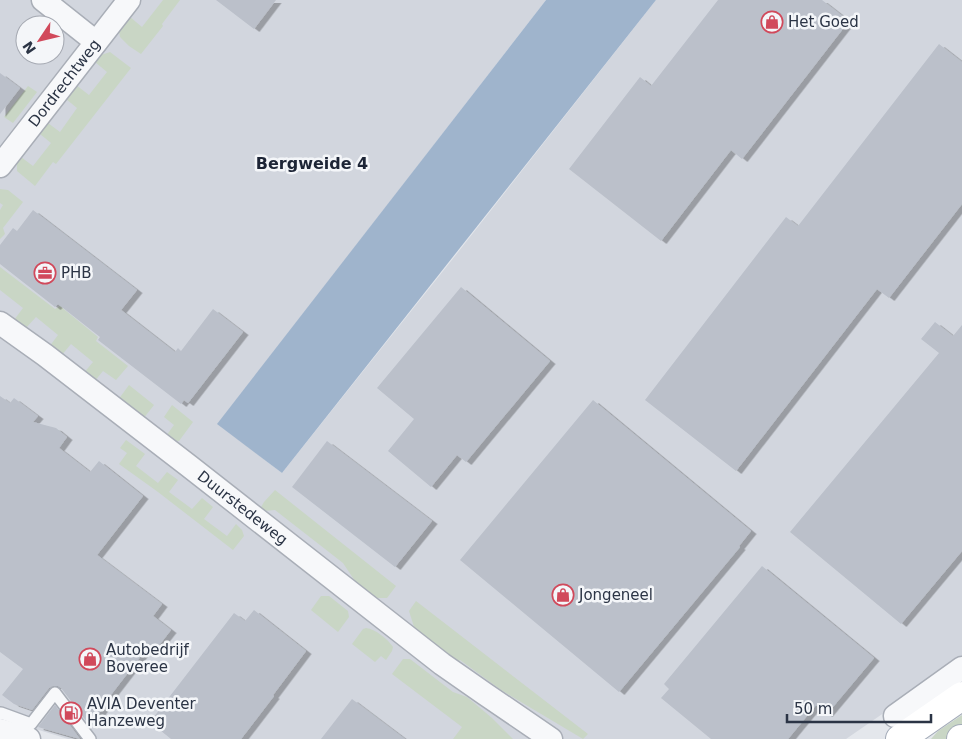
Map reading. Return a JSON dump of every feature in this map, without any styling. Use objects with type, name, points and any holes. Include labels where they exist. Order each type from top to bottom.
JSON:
[{"type":"main road","points":[[898,727],[962,696]]},
{"type":"street","points":[[42,0],[96,42]]},
{"type":"street","name":"Dordrechtweg","points":[[0,166],[129,0]]},
{"type":"street","name":"Duurstedeweg","points":[[0,323],[45,355],[442,664],[551,739]]},
{"type":"street","points":[[898,727],[962,668]]},
{"type":"street","name":"Duurstedeweg","points":[[485,694],[537,739]]},
{"type":"street","points":[[0,730],[29,739]]},
{"type":"lane","points":[[0,714],[31,724],[55,693],[90,739]]},
{"type":"shaded area","points":[[0,0],[546,0],[218,424],[282,473],[656,0],[962,0],[962,659],[846,739],[68,739],[0,718]]},
{"type":"green space","points":[[163,0],[180,0],[141,54],[120,37],[119,31],[130,17],[142,27]]},
{"type":"green space","points":[[110,52],[131,68],[56,164],[53,162],[35,186],[17,171],[17,161],[21,157],[33,166],[51,143],[40,134],[48,123],[60,132],[77,108],[66,99],[76,85],[89,95],[107,72],[95,62],[101,55]]},
{"type":"green space","points":[[28,86],[37,92],[13,123],[4,117]]},
{"type":"green space","points":[[0,189],[8,190],[23,202],[3,228],[5,234],[0,239],[0,210],[3,205],[0,203]]},
{"type":"green space","points":[[0,267],[55,309],[60,306],[98,337],[96,341],[128,366],[116,380],[103,371],[94,382],[83,374],[93,362],[71,344],[61,356],[49,347],[58,335],[36,317],[25,329],[14,320],[23,308],[0,290]]},
{"type":"green space","points":[[129,385],[154,405],[143,419],[118,400]]},
{"type":"green space","points":[[172,405],[193,422],[179,441],[173,442],[166,436],[174,425],[164,417]]},
{"type":"green space","points":[[126,440],[145,454],[136,466],[158,483],[167,472],[178,480],[169,492],[192,509],[202,498],[213,507],[204,519],[227,536],[236,524],[242,530],[244,536],[233,550],[119,464],[127,453],[120,448]]},
{"type":"green space","points":[[275,490],[396,586],[387,598],[375,598],[355,581],[343,563],[275,510],[264,511],[260,509]]},
{"type":"green space","points":[[321,596],[329,596],[348,611],[349,617],[338,632],[311,610]]},
{"type":"green space","points":[[416,601],[588,734],[583,739],[501,690],[460,660],[458,662],[415,630],[409,611]]},
{"type":"green space","points":[[366,628],[381,635],[393,647],[386,660],[381,656],[375,662],[352,644],[363,629]]},
{"type":"green space","points":[[403,659],[410,659],[453,692],[467,697],[513,739],[453,739],[462,727],[392,674]]},
{"type":"green space","points":[[962,715],[962,728],[946,739],[931,739],[938,731]]},
{"type":"water","points":[[546,0],[656,0],[282,473],[217,424]]},
{"type":"building","points":[[216,0],[276,0],[254,29]]},
{"type":"building","points":[[718,0],[822,0],[849,21],[742,159],[731,150],[661,241],[569,169],[640,77],[651,86]]},
{"type":"building","points":[[939,44],[962,62],[962,204],[889,298],[877,289],[736,471],[645,400],[786,217],[798,226]]},
{"type":"building","points":[[0,73],[20,88],[0,114]]},
{"type":"building","points":[[33,210],[137,290],[121,310],[175,352],[178,348],[181,351],[213,309],[243,332],[188,403],[184,400],[181,404],[98,340],[100,337],[58,304],[55,307],[0,264],[0,245],[13,228],[17,231]]},
{"type":"building","points":[[461,287],[550,361],[466,462],[457,455],[431,487],[388,451],[414,419],[377,388]]},
{"type":"building","points":[[935,322],[953,336],[962,325],[962,551],[901,624],[790,532],[939,353],[921,339]]},
{"type":"building","points":[[0,396],[10,403],[14,398],[38,416],[33,422],[56,428],[67,437],[59,448],[90,472],[99,461],[143,496],[97,555],[162,604],[153,616],[171,630],[153,653],[147,648],[107,700],[90,726],[58,686],[49,688],[32,710],[14,704],[2,695],[23,669],[0,652]]},
{"type":"building","points":[[593,400],[751,531],[740,547],[619,692],[460,560]]},
{"type":"building","points":[[327,441],[432,521],[395,567],[292,487]]},
{"type":"building","points":[[762,566],[874,658],[827,714],[816,705],[788,739],[711,739],[661,698],[669,689],[664,684]]},
{"type":"building","points":[[254,610],[306,651],[241,739],[171,739],[150,722],[234,613],[245,621]]},
{"type":"building","points":[[352,699],[405,739],[321,739]]},
{"type":"building","points":[[55,705],[80,739],[38,727]]},
{"type":"place","name":"Het Goed","points":[[772,22]]},
{"type":"place","name":"PHB","points":[[45,273]]},
{"type":"place","name":"Jongeneel","points":[[563,595]]},
{"type":"place","name":"Autobedrijf Boveree","points":[[90,659]]},
{"type":"place","name":"AVIA Deventer Hanzeweg","points":[[71,713]]},
{"type":"district","name":"Bergweide 4","points":[[312,163]]}]
